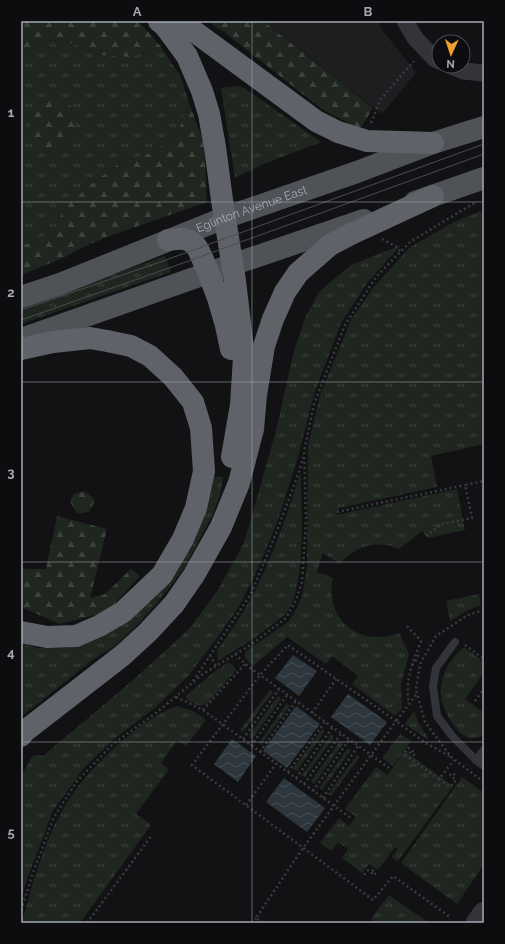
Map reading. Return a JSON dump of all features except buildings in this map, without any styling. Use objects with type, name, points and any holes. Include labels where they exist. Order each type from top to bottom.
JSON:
[{"type":"highway","points":[[160,21],[187,56],[202,91],[209,114],[232,265],[244,357],[241,405],[221,527]]},
{"type":"highway","points":[[180,21],[316,121],[338,132],[367,141],[433,144]]},
{"type":"highway","points":[[21,736],[25,731],[123,655],[148,632],[174,604],[194,575],[221,527],[239,483],[252,429],[264,346],[273,319],[285,292],[298,273],[330,245],[352,233],[433,196]]},
{"type":"highway","points":[[168,240],[181,238],[188,240],[194,244],[202,257],[227,330],[241,405]]},
{"type":"highway","points":[[21,349],[53,342],[90,338],[131,346],[150,356],[173,377],[193,402],[201,428],[204,471],[196,508],[183,539],[162,575],[123,612],[99,626],[76,636],[47,637],[21,632]]},
{"type":"main road","name":"Eglinton Avenue East","points":[[21,298],[60,284],[224,218],[484,127]]},
{"type":"main road","points":[[21,339],[484,178]]},
{"type":"street","points":[[405,21],[415,38],[431,55]]},
{"type":"street","points":[[471,72],[484,73]]},
{"type":"street","points":[[476,923],[484,912]]},
{"type":"lane","points":[[455,642],[436,668],[433,686],[437,716],[453,737],[484,766]]},
{"type":"lane","points":[[476,760],[484,750]]},
{"type":"path","points":[[371,127],[371,121],[380,100],[414,61]]},
{"type":"path","points":[[191,684],[251,594],[300,469],[314,404],[344,325],[376,277],[400,251],[410,242],[476,202]]},
{"type":"path","points":[[380,238],[397,247],[400,251]]},
{"type":"path","points":[[21,910],[54,817],[77,781],[112,744],[156,713],[204,674],[252,644],[286,618],[298,594],[302,582],[306,521],[304,451]]},
{"type":"path","points":[[337,512],[484,481]]},
{"type":"path","points":[[426,536],[442,524],[472,518],[465,485]]},
{"type":"path","points":[[407,626],[420,641],[411,666],[407,692],[409,705]]},
{"type":"path","points":[[440,779],[453,759],[424,742],[288,645],[260,675],[192,765],[373,900],[392,876],[450,918]]},
{"type":"path","points":[[411,666],[416,662],[420,652]]},
{"type":"path","points":[[235,654],[260,675],[389,768]]},
{"type":"path","points":[[210,655],[216,666]]},
{"type":"path","points":[[203,710],[246,664]]},
{"type":"path","points":[[312,712],[336,679]]},
{"type":"path","points":[[243,740],[279,689]]},
{"type":"path","points":[[475,701],[484,689]]},
{"type":"path","points":[[252,923],[303,848],[417,694]]},
{"type":"path","points":[[251,746],[288,695]]},
{"type":"path","points":[[176,697],[203,710],[352,820]]},
{"type":"path","points":[[260,752],[296,701]]},
{"type":"path","points":[[288,772],[325,722]]},
{"type":"path","points":[[296,778],[332,728]]},
{"type":"path","points":[[304,784],[341,734]]},
{"type":"path","points":[[313,791],[349,740]]},
{"type":"path","points":[[323,798],[358,746]]},
{"type":"path","points":[[409,752],[414,756],[415,753],[408,748],[404,754],[450,787],[456,780],[450,775],[452,772],[456,776]]},
{"type":"path","points":[[246,805],[276,764]]},
{"type":"path","points":[[87,923],[152,835]]},
{"type":"path","points":[[364,875],[368,870],[374,875],[376,873],[370,868]]},
{"type":"path","points":[[256,918],[263,923]]},
{"type":"shaded area","points":[[263,21],[378,21],[380,27],[416,73],[382,114]]},
{"type":"green space","points":[[21,21],[136,21],[143,26],[161,47],[130,57],[101,55],[63,40],[39,41],[21,54]]},
{"type":"green space","points":[[207,21],[263,21],[373,108],[360,129],[323,110],[224,32]]},
{"type":"green space","points":[[63,40],[101,55],[130,57],[161,47],[181,77],[189,103],[178,132],[154,152],[121,162],[94,182],[64,208],[54,231],[27,244],[21,242],[21,54],[39,41]]},
{"type":"green space","points":[[239,86],[321,142],[264,164],[235,178],[221,88]]},
{"type":"green space","points":[[57,100],[72,107],[75,125],[69,137],[62,146],[50,151],[39,150],[32,135],[28,111],[41,101]]},
{"type":"green space","points":[[189,103],[204,143],[207,202],[115,234],[90,244],[63,258],[21,275],[21,242],[27,244],[54,231],[64,208],[94,182],[121,162],[154,152],[178,132]]},
{"type":"green space","points":[[484,210],[484,444],[431,456],[437,487],[339,508],[336,515],[457,489],[465,530],[428,538],[422,531],[399,549],[383,545],[367,546],[352,553],[340,564],[323,553],[317,572],[333,578],[332,593],[334,606],[339,617],[348,626],[358,633],[370,636],[384,637],[398,633],[400,635],[409,654],[401,684],[402,708],[395,716],[352,684],[358,676],[332,656],[326,664],[287,637],[253,666],[247,660],[245,652],[289,621],[302,596],[307,568],[308,445],[320,395],[351,320],[373,288],[409,248],[454,222]]},
{"type":"green space","points":[[401,245],[368,282],[341,323],[314,394],[298,457],[278,520],[260,564],[240,605],[189,675],[156,707],[113,740],[83,769],[53,811],[21,898],[21,776],[33,755],[43,756],[131,682],[189,629],[218,590],[244,543],[276,431],[293,355],[305,318],[320,291],[351,265]]},
{"type":"green space","points":[[165,256],[171,272],[21,324],[21,307]]},
{"type":"green space","points":[[300,474],[302,526],[300,567],[293,601],[282,617],[254,638],[218,661],[217,651],[252,597],[273,552]]},
{"type":"green space","points":[[211,476],[223,477],[220,495],[213,514],[183,570],[154,607],[115,646],[94,659],[21,717],[21,643],[37,648],[73,647],[134,614]]},
{"type":"green space","points":[[85,491],[95,500],[89,512],[77,513],[70,501],[74,494]]},
{"type":"green space","points":[[57,516],[107,529],[90,598],[105,594],[131,569],[140,576],[107,612],[60,624],[21,607],[21,566],[26,569],[46,569]]},
{"type":"green space","points":[[479,594],[481,605],[466,611],[450,621],[446,601]]},
{"type":"green space","points":[[464,647],[484,662],[484,672],[465,699],[484,713],[484,735],[475,738],[464,736],[455,727],[447,714],[441,696],[442,682],[446,669],[454,657]]},
{"type":"green space","points":[[229,662],[236,670],[207,704],[196,704],[186,698],[188,694],[214,672]]},
{"type":"green space","points":[[270,690],[273,692],[243,732],[240,730]]},
{"type":"green space","points":[[278,696],[281,699],[252,739],[249,736]]},
{"type":"green space","points":[[287,703],[290,706],[261,745],[259,743]]},
{"type":"green space","points":[[177,706],[192,711],[206,720],[186,746],[177,740],[161,763],[169,769],[136,814],[151,825],[80,923],[22,923],[30,892],[46,844],[60,814],[73,793],[96,765],[137,728],[160,713]]},
{"type":"green space","points":[[414,711],[418,722],[428,738],[427,739],[405,724]]},
{"type":"green space","points":[[322,729],[325,731],[297,771],[293,769]]},
{"type":"green space","points":[[400,734],[411,741],[393,766],[382,758]]},
{"type":"green space","points":[[331,735],[334,737],[305,777],[302,775]]},
{"type":"green space","points":[[339,742],[343,744],[314,784],[311,781]]},
{"type":"green space","points":[[348,748],[351,750],[322,790],[319,788]]},
{"type":"green space","points":[[405,751],[453,786],[398,861],[392,857],[398,849],[395,847],[378,870],[369,864],[362,873],[342,858],[348,849],[338,842],[331,851],[320,843],[339,818],[349,826],[356,817],[345,809],[376,767],[387,775]]},
{"type":"green space","points":[[357,755],[360,757],[331,796],[328,794]]},
{"type":"green space","points":[[462,777],[484,793],[484,864],[457,904],[401,863]]},
{"type":"green space","points":[[389,895],[429,923],[377,923],[371,919]]},
{"type":"water","points":[[293,655],[317,671],[299,696],[275,678]]},
{"type":"water","points":[[348,694],[387,722],[370,745],[331,717]]},
{"type":"water","points":[[296,706],[320,724],[287,768],[263,751]]},
{"type":"water","points":[[232,739],[256,756],[238,782],[214,764]]},
{"type":"water","points":[[284,778],[325,808],[307,832],[266,802]]},
{"type":"tram line","points":[[21,310],[166,260],[484,144]]},
{"type":"tram line","points":[[21,320],[484,154]]}]
